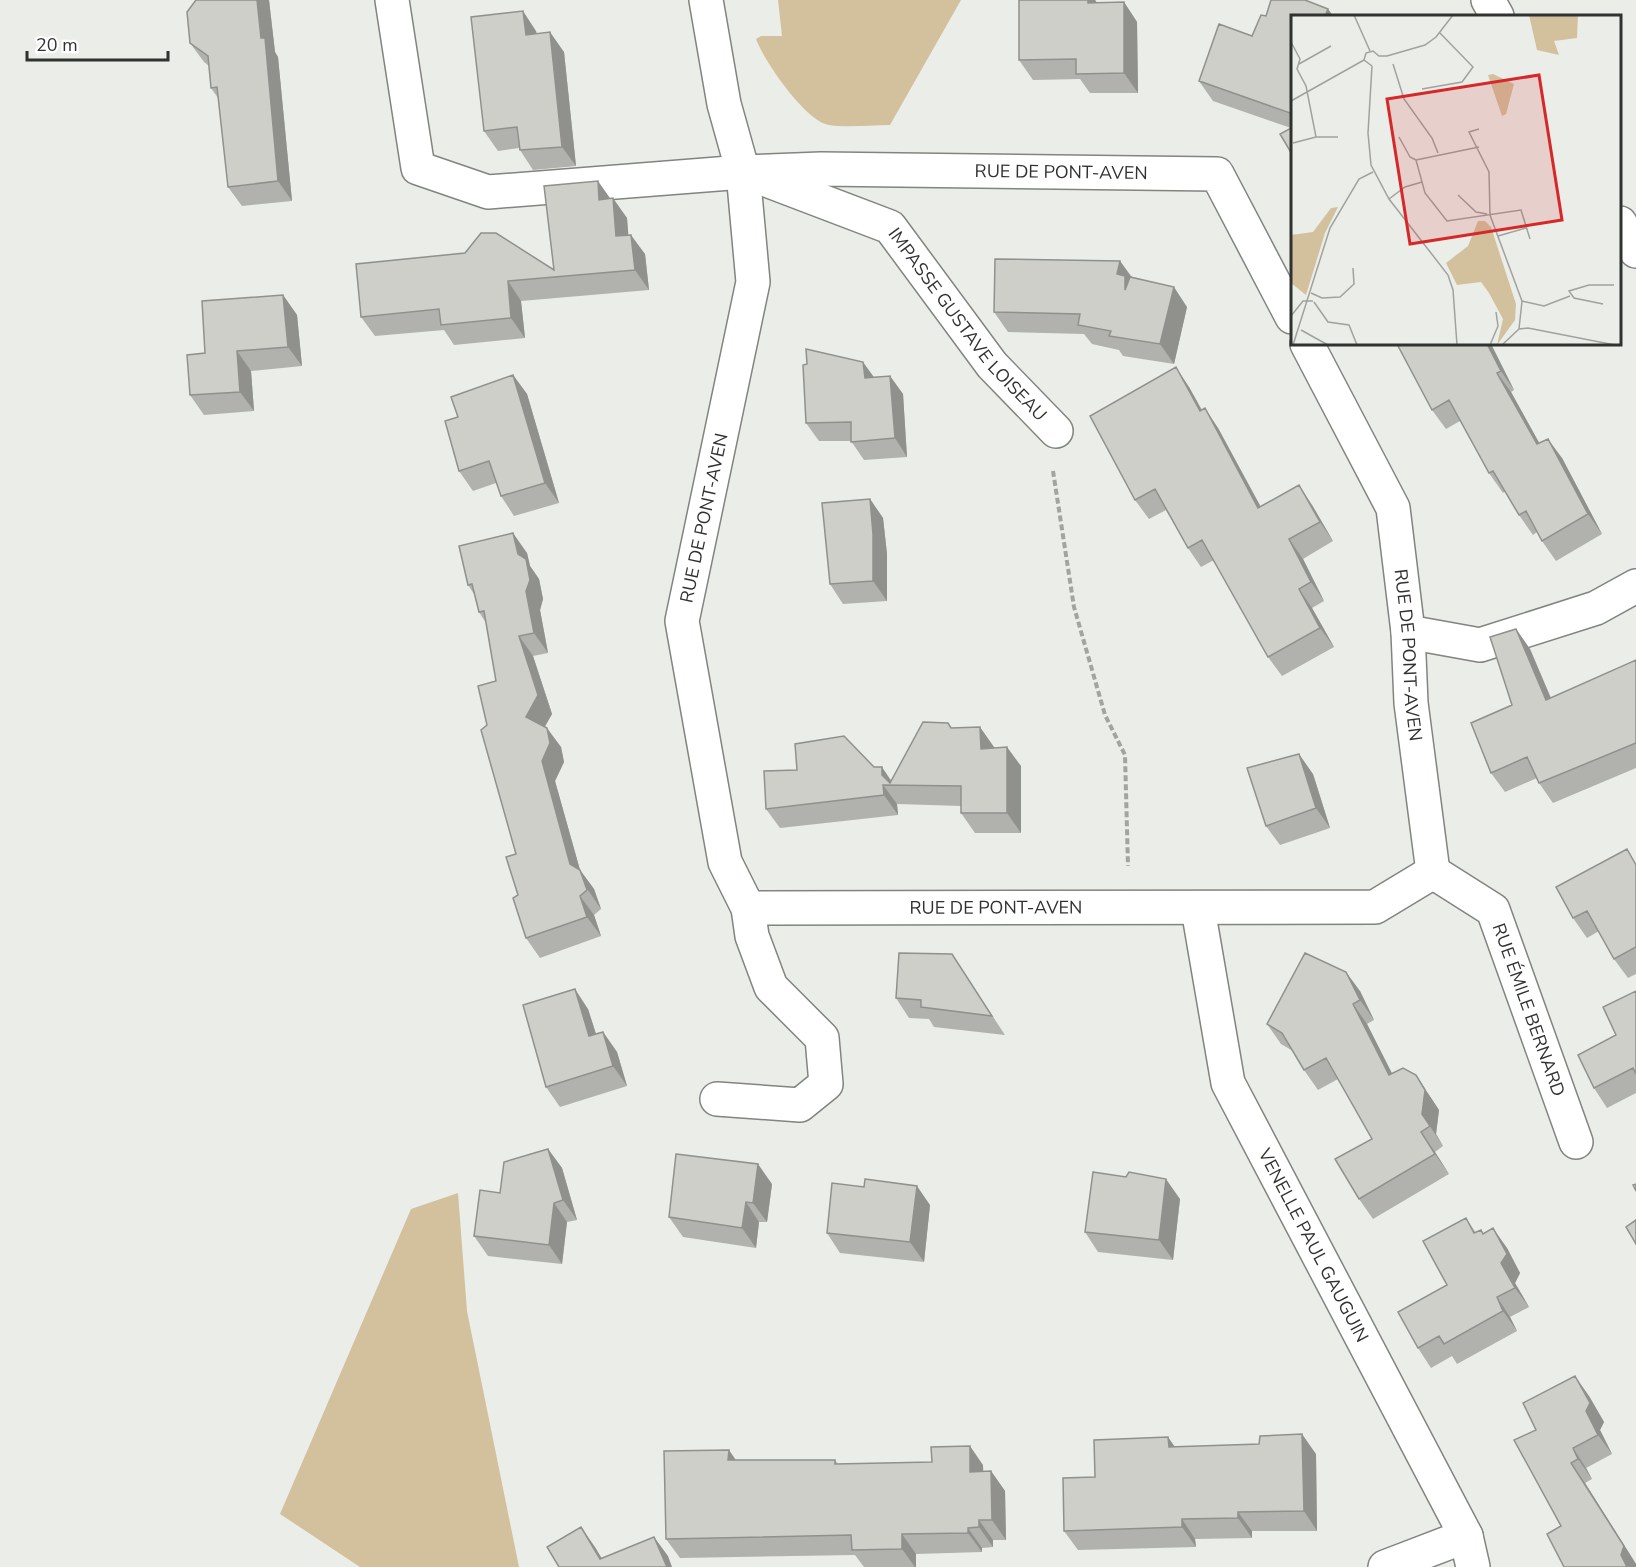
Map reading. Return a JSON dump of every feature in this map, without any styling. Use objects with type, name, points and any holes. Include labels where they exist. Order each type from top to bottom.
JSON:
[{"type":"street","points":[[392,0],[418,168],[488,192],[743,172]]},
{"type":"street","name":"RUE DE PONT-AVEN","points":[[706,0],[724,104],[743,172],[753,282],[682,621],[725,862],[748,908],[1375,907],[1433,872],[1411,703],[1408,632],[1393,508],[1308,345]]},
{"type":"street","points":[[1488,0],[1496,15]]},
{"type":"street","name":"RUE DE PONT-AVEN","points":[[743,172],[821,169],[1217,174],[1291,313]]},
{"type":"street","name":"IMPASSE GUSTAVE LOISEAU","points":[[743,172],[890,227],[992,365],[1051,426]]},
{"type":"street","points":[[1621,226],[1636,251]]},
{"type":"street","points":[[1408,632],[1480,645],[1596,608],[1636,585]]},
{"type":"street","name":"RUE ÉMILE BERNARD","points":[[1433,872],[1493,910],[1576,1142]]},
{"type":"street","points":[[717,1099],[800,1105],[826,1084],[822,1038],[771,987],[752,936],[748,908]]},
{"type":"street","name":"VENELLE PAUL GAUGUIN","points":[[1198,909],[1228,1083],[1469,1552]]},
{"type":"street","points":[[1385,1567],[1469,1552]]},
{"type":"path","points":[[1051,426],[1074,606],[1105,715],[1125,755],[1129,909]]},
{"type":"shaded area","points":[[778,0],[961,0],[890,125],[851,126],[829,125],[809,113],[787,89],[760,49],[756,39],[761,36],[782,36]]},
{"type":"shaded area","points":[[458,1193],[467,1311],[519,1567],[360,1567],[280,1514],[411,1209]]},
{"type":"building","points":[[196,0],[257,0],[261,38],[265,38],[278,181],[228,187],[217,87],[211,88],[208,56],[190,43],[187,12]]},
{"type":"building","points":[[1019,0],[1124,2],[1124,73],[1076,74],[1076,59],[1019,60]]},
{"type":"building","points":[[1271,0],[1305,0],[1328,9],[1325,15],[1291,15],[1291,113],[1199,81],[1219,24],[1252,36],[1261,15],[1266,16]]},
{"type":"building","points":[[523,11],[526,35],[550,32],[562,147],[520,150],[517,127],[484,131],[471,17]]},
{"type":"building","points":[[1291,128],[1291,153],[1280,134]]},
{"type":"building","points":[[598,181],[599,200],[613,198],[616,236],[631,235],[635,270],[508,281],[511,318],[441,325],[439,309],[361,317],[356,264],[465,253],[481,233],[496,233],[554,270],[544,186]]},
{"type":"building","points":[[995,259],[1120,261],[1117,274],[1125,276],[1125,290],[1130,277],[1174,287],[1160,344],[1109,336],[1111,331],[1078,325],[1080,314],[994,312]]},
{"type":"building","points":[[283,295],[288,347],[237,351],[240,392],[190,395],[187,355],[205,353],[202,301]]},
{"type":"building","points":[[1398,345],[1488,345],[1501,371],[1497,373],[1537,444],[1548,439],[1588,514],[1542,541],[1526,511],[1519,515],[1493,471],[1489,473],[1449,400],[1432,410]]},
{"type":"building","points":[[806,349],[863,362],[865,378],[890,376],[895,438],[851,442],[851,422],[806,423],[803,365],[807,364]]},
{"type":"building","points":[[1176,367],[1200,411],[1205,408],[1258,508],[1299,485],[1320,522],[1289,539],[1311,582],[1299,589],[1320,628],[1268,657],[1202,540],[1188,548],[1155,489],[1135,500],[1090,416]]},
{"type":"building","points":[[513,375],[545,483],[501,496],[489,461],[459,471],[445,421],[458,417],[451,397]]},
{"type":"building","points":[[870,499],[873,581],[830,584],[822,503]]},
{"type":"building","points":[[513,533],[518,554],[526,559],[530,580],[526,591],[534,633],[519,636],[538,695],[526,717],[547,728],[550,743],[542,761],[570,864],[580,870],[587,890],[580,896],[587,917],[526,938],[513,898],[518,895],[506,857],[516,854],[481,730],[487,725],[478,686],[496,681],[484,611],[479,612],[472,584],[468,585],[459,546]]},
{"type":"building","points":[[1516,629],[1546,700],[1636,660],[1636,743],[1539,783],[1527,757],[1491,773],[1471,723],[1512,705],[1490,637]]},
{"type":"building","points":[[923,722],[948,723],[951,728],[980,727],[981,749],[1007,747],[1007,813],[961,813],[961,786],[883,785],[884,795],[766,809],[764,771],[797,770],[795,744],[844,736],[874,767],[882,767],[882,775],[890,783]]},
{"type":"building","points":[[1299,754],[1316,808],[1266,826],[1247,768]]},
{"type":"building","points":[[1627,849],[1636,865],[1636,947],[1614,959],[1587,911],[1573,918],[1556,887]]},
{"type":"building","points":[[899,953],[952,954],[992,1016],[921,1007],[921,1000],[896,998]]},
{"type":"building","points":[[1305,953],[1346,972],[1360,1000],[1353,1004],[1389,1075],[1403,1068],[1416,1075],[1425,1090],[1422,1114],[1430,1126],[1421,1132],[1435,1154],[1359,1199],[1335,1159],[1372,1139],[1326,1058],[1304,1070],[1282,1033],[1267,1024]]},
{"type":"building","points":[[575,989],[589,1036],[603,1032],[613,1066],[546,1087],[523,1005]]},
{"type":"building","points":[[1636,991],[1636,1074],[1633,1068],[1594,1088],[1578,1055],[1616,1035],[1603,1007]]},
{"type":"building","points":[[548,1149],[563,1200],[554,1203],[549,1245],[474,1236],[480,1190],[500,1193],[504,1162]]},
{"type":"building","points":[[676,1154],[758,1164],[753,1203],[746,1202],[742,1228],[669,1217]]},
{"type":"building","points":[[1093,1172],[1126,1177],[1129,1172],[1166,1179],[1159,1240],[1085,1232]]},
{"type":"building","points":[[865,1179],[917,1186],[910,1242],[827,1233],[832,1183],[864,1187]]},
{"type":"building","points":[[1466,1218],[1474,1233],[1481,1230],[1483,1234],[1493,1228],[1507,1254],[1501,1263],[1515,1288],[1497,1297],[1503,1311],[1444,1344],[1439,1336],[1418,1348],[1398,1312],[1447,1285],[1423,1241]]},
{"type":"building","points":[[1636,1220],[1636,1244],[1626,1227]]},
{"type":"building","points":[[1575,1376],[1590,1403],[1586,1411],[1598,1435],[1573,1448],[1578,1459],[1571,1463],[1624,1546],[1621,1555],[1627,1567],[1564,1567],[1547,1534],[1561,1526],[1514,1440],[1536,1430],[1523,1403]]},
{"type":"building","points":[[1302,1434],[1304,1511],[1238,1512],[1238,1518],[1182,1519],[1182,1527],[1064,1531],[1063,1478],[1095,1477],[1094,1440],[1168,1437],[1169,1447],[1259,1444],[1260,1436]]},
{"type":"building","points":[[970,1446],[970,1472],[991,1471],[992,1520],[979,1520],[979,1527],[968,1528],[968,1533],[902,1534],[902,1549],[852,1550],[851,1535],[666,1539],[664,1451],[729,1450],[728,1460],[835,1460],[835,1464],[932,1462],[931,1447]]},
{"type":"building","points":[[581,1527],[600,1559],[654,1537],[667,1567],[559,1567],[547,1547]]}]
